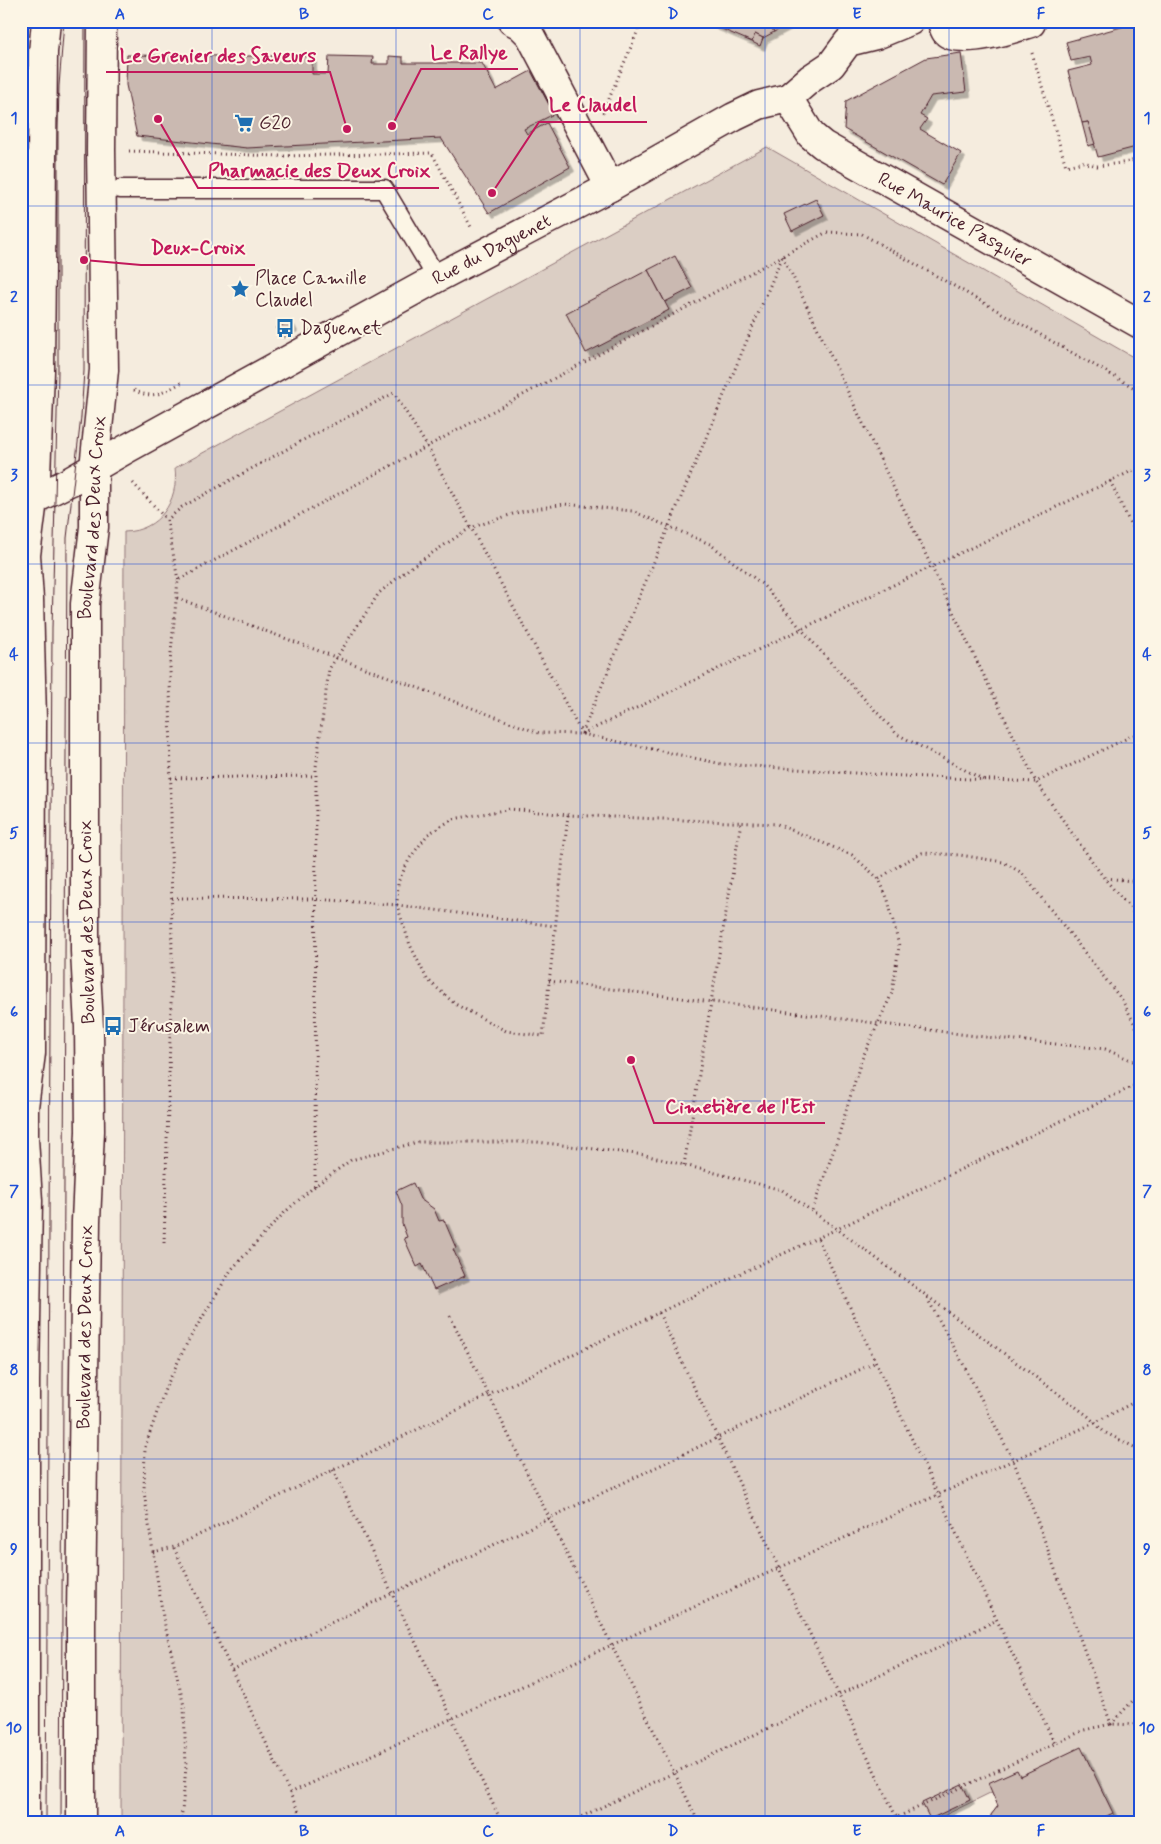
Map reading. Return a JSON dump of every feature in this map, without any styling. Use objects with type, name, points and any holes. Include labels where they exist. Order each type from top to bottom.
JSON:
[{"type":"street","points":[[25,1823],[24,1234],[28,1201],[24,1139],[25,1098],[31,1053],[32,748],[29,598],[26,555],[27,503],[36,476],[40,371],[31,188],[46,21]]},
{"type":"street","name":"Boulevard des Deux Croix","points":[[81,1823],[85,1240],[90,1131],[89,1027],[85,951],[85,604],[94,527],[94,468],[104,370],[101,131],[102,21]]},
{"type":"street","points":[[512,21],[520,24],[530,35],[610,187]]},
{"type":"street","name":"Rue du Daguenet","points":[[27,503],[69,482],[437,278],[610,187],[734,117],[759,105],[788,98],[810,79],[831,65],[842,31],[876,34],[910,21]]},
{"type":"street","points":[[941,21],[946,32],[952,36],[965,37],[1031,28]]},
{"type":"street","name":"Rue Maurice Pasquier","points":[[788,98],[811,135],[823,145],[1140,324]]},
{"type":"lane","points":[[120,189],[384,189],[437,278]]},
{"type":"path","points":[[602,117],[642,21]]},
{"type":"path","points":[[1031,28],[1066,166],[1083,162],[1097,166],[1129,162],[1140,158]]},
{"type":"path","points":[[178,580],[827,232],[862,234],[1140,390]]},
{"type":"path","points":[[582,734],[783,256]]},
{"type":"path","points":[[783,256],[1036,782],[1104,878],[1140,920]]},
{"type":"path","points":[[167,520],[182,507],[307,438],[394,393],[427,446],[582,734]]},
{"type":"path","points":[[582,734],[1140,467]]},
{"type":"path","points":[[1110,481],[1140,544]]},
{"type":"path","points":[[133,483],[167,520],[178,580],[170,663],[172,970],[164,1243]]},
{"type":"path","points":[[315,1186],[316,776],[329,669],[379,594],[411,567],[470,528],[519,512],[564,504],[632,511],[710,544],[762,584],[897,734],[984,780]]},
{"type":"path","points":[[176,598],[538,733],[582,734],[722,764],[884,775],[1036,782],[1140,732]]},
{"type":"path","points":[[171,778],[316,776]]},
{"type":"path","points":[[568,816],[543,1036],[506,1032],[454,1004],[427,979],[410,945],[398,905],[398,882],[410,858],[428,834],[453,819],[510,809],[568,816],[777,824],[852,855],[879,880],[888,900],[899,946],[892,993],[860,1061],[837,1141],[812,1211]]},
{"type":"path","points":[[684,1165],[741,822]]},
{"type":"path","points":[[879,880],[922,853],[960,855],[1003,862],[1022,873],[1122,1000],[1140,1034]]},
{"type":"path","points":[[1104,878],[1140,882]]},
{"type":"path","points":[[172,898],[315,899],[398,905],[555,926]]},
{"type":"path","points":[[549,981],[878,1024],[1104,1049],[1140,1064]]},
{"type":"path","points":[[153,1552],[174,1547],[659,1313],[838,1230],[1140,1083]]},
{"type":"path","points":[[180,1823],[186,1766],[184,1706],[163,1616],[153,1552],[144,1492],[145,1447],[165,1389],[186,1343],[232,1270],[285,1212],[315,1186],[351,1160],[418,1142],[537,1142],[645,1154],[782,1190],[926,1296],[1104,1432],[1140,1450]]},
{"type":"path","points":[[818,1239],[1055,1744]]},
{"type":"path","points":[[926,1296],[1013,1460],[1036,1517],[1111,1724]]},
{"type":"path","points":[[659,1313],[899,1823]]},
{"type":"path","points":[[450,1316],[699,1823]]},
{"type":"path","points":[[232,1670],[876,1362]]},
{"type":"path","points":[[290,1793],[1094,1423],[1140,1399]]},
{"type":"path","points":[[333,1470],[502,1823]]},
{"type":"path","points":[[174,1547],[304,1823]]},
{"type":"path","points":[[568,1823],[997,1620]]},
{"type":"path","points":[[1111,1724],[1140,1693]]},
{"type":"path","points":[[885,1823],[1084,1730],[1111,1724],[1140,1725]]},
{"type":"shaded area","points":[[767,147],[1140,361],[1140,1823],[1117,1823],[1113,1813],[1092,1823],[991,1823],[991,1815],[998,1806],[992,1792],[929,1823],[121,1823],[124,532],[147,526],[157,520],[164,512],[174,492],[175,468]]},
{"type":"building","points":[[703,21],[776,21],[770,24],[774,32],[763,38],[755,34],[752,42]]},
{"type":"building","points":[[776,21],[784,21],[787,25],[774,32],[770,24]]},
{"type":"building","points":[[1140,22],[1140,146],[1098,157],[1088,122],[1082,123],[1068,71],[1092,65],[1090,57],[1071,61],[1066,42]]},
{"type":"building","points":[[755,34],[763,38],[760,46],[752,42]]},
{"type":"building","points":[[961,53],[966,92],[931,96],[920,115],[927,119],[920,129],[961,153],[942,185],[844,129],[846,101],[926,58]]},
{"type":"building","points":[[127,55],[226,56],[226,63],[243,63],[243,56],[312,56],[312,74],[328,74],[329,56],[373,57],[372,64],[389,64],[389,56],[403,57],[403,63],[482,63],[496,90],[531,71],[554,114],[524,129],[527,134],[547,123],[570,167],[489,213],[441,138],[247,148],[137,136],[126,85]]},
{"type":"building","points":[[1088,122],[1095,144],[1088,146],[1082,123]]},
{"type":"building","points":[[816,199],[824,215],[792,231],[784,214]]},
{"type":"building","points":[[675,256],[692,288],[665,302],[648,270]]},
{"type":"building","points":[[648,270],[669,310],[586,353],[566,313]]},
{"type":"building","points":[[290,321],[293,327],[279,334],[276,328]]},
{"type":"building","points":[[413,1183],[420,1199],[434,1209],[439,1221],[444,1220],[456,1248],[453,1249],[465,1276],[434,1290],[422,1264],[417,1267],[404,1238],[407,1237],[402,1224],[402,1206],[396,1191]]},
{"type":"building","points":[[1081,1747],[1113,1813],[1092,1823],[991,1823],[991,1815],[998,1806],[988,1783],[1017,1770],[1020,1776]]},
{"type":"building","points":[[962,1784],[970,1800],[930,1819],[922,1803]]},
{"type":"tram line","points":[[46,1823],[52,629],[58,371],[58,130],[64,21]]},
{"type":"tram line","points":[[61,1823],[67,538],[81,417],[84,371],[85,21]]},
{"type":"place","name":"Pharmacie des Deux Croix","points":[[158,119]]},
{"type":"place","name":"G20","points":[[244,123]]},
{"type":"place","name":"Le Rallye","points":[[392,126]]},
{"type":"place","name":"Le Grenier des Saveurs","points":[[347,129]]},
{"type":"place","name":"Le Claudel","points":[[492,193]]},
{"type":"place","name":"Deux-Croix","points":[[84,260]]},
{"type":"place","name":"Place Camille Claudel","points":[[240,289]]},
{"type":"place","name":"Daguenet","points":[[285,328]]},
{"type":"place","name":"Jérusalem","points":[[113,1026]]},
{"type":"place","name":"Cimetière de l'Est","points":[[631,1060]]}]
